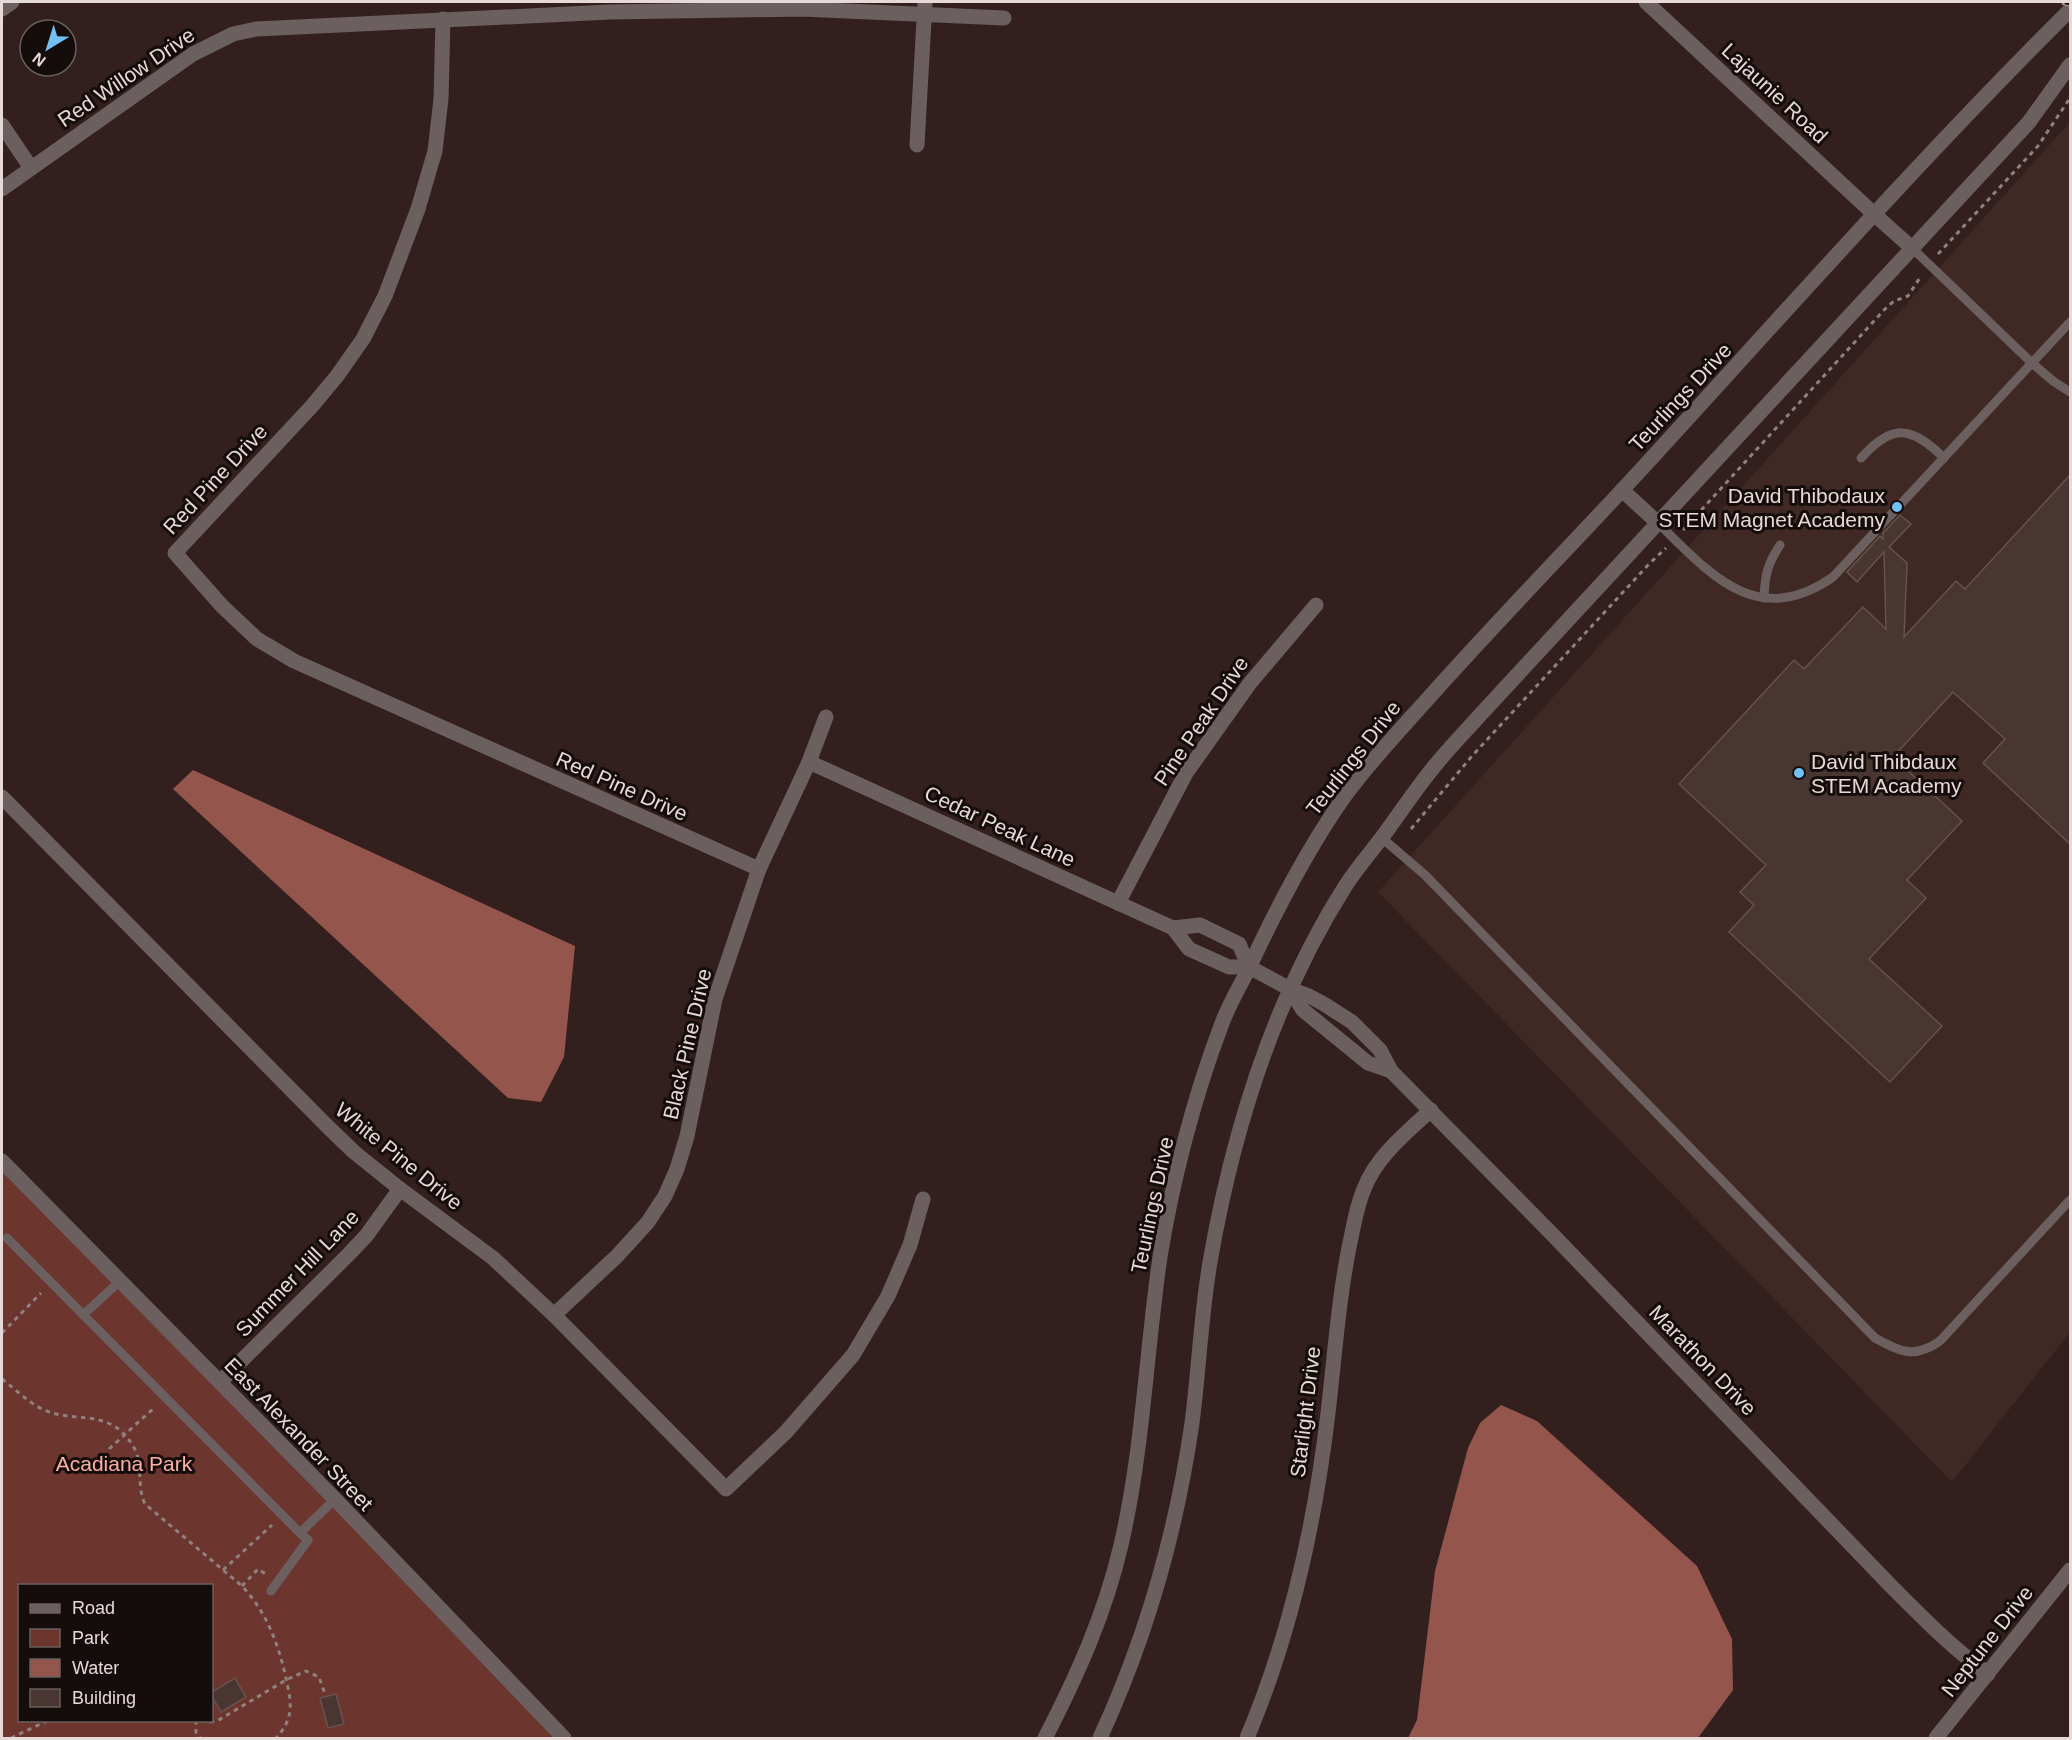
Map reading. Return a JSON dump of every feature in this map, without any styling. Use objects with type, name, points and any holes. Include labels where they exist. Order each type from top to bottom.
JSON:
[{"type":"street","points":[[2,9],[12,2]]},
{"type":"street","name":"Lajaunie Road","points":[[1646,2],[1912,248]]},
{"type":"street","points":[[917,145],[925,8]]},
{"type":"street","name":"Red Willow Drive","points":[[2,189],[194,54],[233,34],[256,29],[610,12],[802,9],[925,8],[1004,18]]},
{"type":"street","name":"Teurlings Drive","points":[[1045,1738],[1076,1677],[1101,1616],[1120,1548],[1133,1485],[1143,1414],[1161,1252],[1179,1166],[1200,1090],[1222,1022],[1304,858],[1346,794],[1444,680],[1990,90],[2070,10]]},
{"type":"street","name":"Red Pine Drive","points":[[443,19],[441,99],[435,151],[418,208],[385,296],[363,339],[337,376],[312,406],[175,553],[222,606],[258,639],[294,661],[607,803],[759,869]]},
{"type":"street","points":[[1100,1738],[1120,1695],[1165,1564],[1181,1493],[1192,1421],[1210,1261],[1228,1178],[1261,1062],[1290,989],[1310,948],[1347,884],[1432,769],[2029,122],[2070,65]]},
{"type":"street","points":[[2,125],[31,168]]},
{"type":"street","points":[[1622,490],[1658,523]]},
{"type":"street","name":"Pine Peak Drive","points":[[1118,903],[1186,773],[1250,682],[1316,605]]},
{"type":"street","name":"Black Pine Drive","points":[[554,1315],[617,1256],[648,1222],[665,1196],[687,1136],[715,999],[759,869],[809,762],[826,717]]},
{"type":"street","name":"Cedar Peak Lane","points":[[809,762],[1173,928],[1189,949],[1229,967],[1249,967],[1239,944],[1200,926],[1173,928]]},
{"type":"street","name":"White Pine Drive","points":[[2,796],[354,1152],[493,1258],[554,1315],[726,1489],[786,1432],[853,1355],[888,1296],[910,1245],[923,1199]]},
{"type":"street","name":"Marathon Drive","points":[[1249,967],[1290,989],[1310,996],[1352,1022],[1380,1050],[1391,1071],[1898,1594],[1968,1659],[1988,1674]]},
{"type":"street","name":"Starlight Drive","points":[[1246,1738],[1284,1639],[1299,1574],[1328,1415],[1341,1297],[1357,1210],[1374,1169],[1388,1151],[1431,1110]]},
{"type":"street","name":"East Alexander Street","points":[[2,1161],[335,1499],[564,1738]]},
{"type":"street","name":"Summer Hill Lane","points":[[220,1382],[366,1236],[400,1189]]},
{"type":"street","name":"Neptune Drive","points":[[1936,1738],[2070,1570]]},
{"type":"lane","points":[[1912,248],[2033,364],[2070,392]]},
{"type":"lane","points":[[1658,523],[1703,567],[1720,581],[1741,592],[1764,598],[1792,596],[1815,590],[1833,577],[2070,322]]},
{"type":"lane","points":[[1861,458],[1875,443],[1887,435],[1900,433],[1914,435],[1929,443],[1944,458]]},
{"type":"lane","points":[[1764,598],[1765,576],[1769,561],[1780,545]]},
{"type":"lane","points":[[1382,838],[1425,875],[1875,1338],[1902,1352],[1926,1350],[1940,1341],[2070,1200]]},
{"type":"lane","points":[[7,1238],[308,1540],[274,1587]]},
{"type":"lane","points":[[83,1315],[120,1281]]},
{"type":"lane","points":[[300,1533],[335,1499]]},
{"type":"path","points":[[1945,246],[2038,146],[2070,98]]},
{"type":"path","points":[[1689,523],[1890,304],[1908,296]]},
{"type":"path","points":[[1409,831],[1499,726],[1649,564],[1660,555]]},
{"type":"path","points":[[2,1333],[51,1283]]},
{"type":"path","points":[[2,1378],[43,1409],[56,1414],[91,1417],[112,1424],[125,1435],[138,1454],[140,1494],[145,1504],[252,1597],[271,1627],[286,1680],[290,1711],[285,1727],[276,1738]]},
{"type":"path","points":[[109,1449],[165,1397]]},
{"type":"path","points":[[223,1570],[282,1516]]},
{"type":"path","points":[[242,1586],[258,1569],[274,1587]]},
{"type":"path","points":[[213,1722],[306,1671],[319,1677],[325,1694]]},
{"type":"path","points":[[11,1738],[45,1722]]},
{"type":"path","points":[[199,1722],[196,1733],[200,1738]]},
{"type":"shaded area","name":"David Thibodaux STEM Magnet Academy","points":[[2070,122],[2070,1332],[1952,1482],[1378,892]]},
{"type":"green space","name":"Acadiana Park","points":[[2,1163],[564,1738],[2,1738]]},
{"type":"water","points":[[193,770],[575,946],[564,1057],[541,1102],[508,1098],[173,789]]},
{"type":"water","points":[[1501,1405],[1537,1421],[1697,1566],[1732,1639],[1733,1690],[1698,1738],[1408,1738],[1417,1720],[1435,1571],[1468,1448],[1480,1423]]},
{"type":"building","name":"David Thibdaux STEM Academy","points":[[2070,475],[2070,844],[1983,763],[2005,739],[1953,692],[1893,757],[1962,821],[1907,880],[1926,898],[1869,959],[1942,1026],[1890,1082],[1729,932],[1754,905],[1740,892],[1766,865],[1679,784],[1794,660],[1804,669],[1863,607],[1886,629],[1884,552],[1857,582],[1847,572],[1880,536],[1883,539],[1883,533],[1900,515],[1911,524],[1889,547],[1907,563],[1904,637],[1956,581],[1965,589]]},
{"type":"building","points":[[235,1678],[246,1697],[221,1712],[213,1699],[213,1691]]},
{"type":"building","points":[[336,1694],[344,1724],[328,1728],[320,1698]]},
{"type":"railway","points":[[2065,2],[2070,3]]},
{"type":"place","name":"David Thibodaux STEM Magnet Academy","points":[[1897,507]]},
{"type":"place","name":"David Thibdaux STEM Academy","points":[[1799,773]]}]
